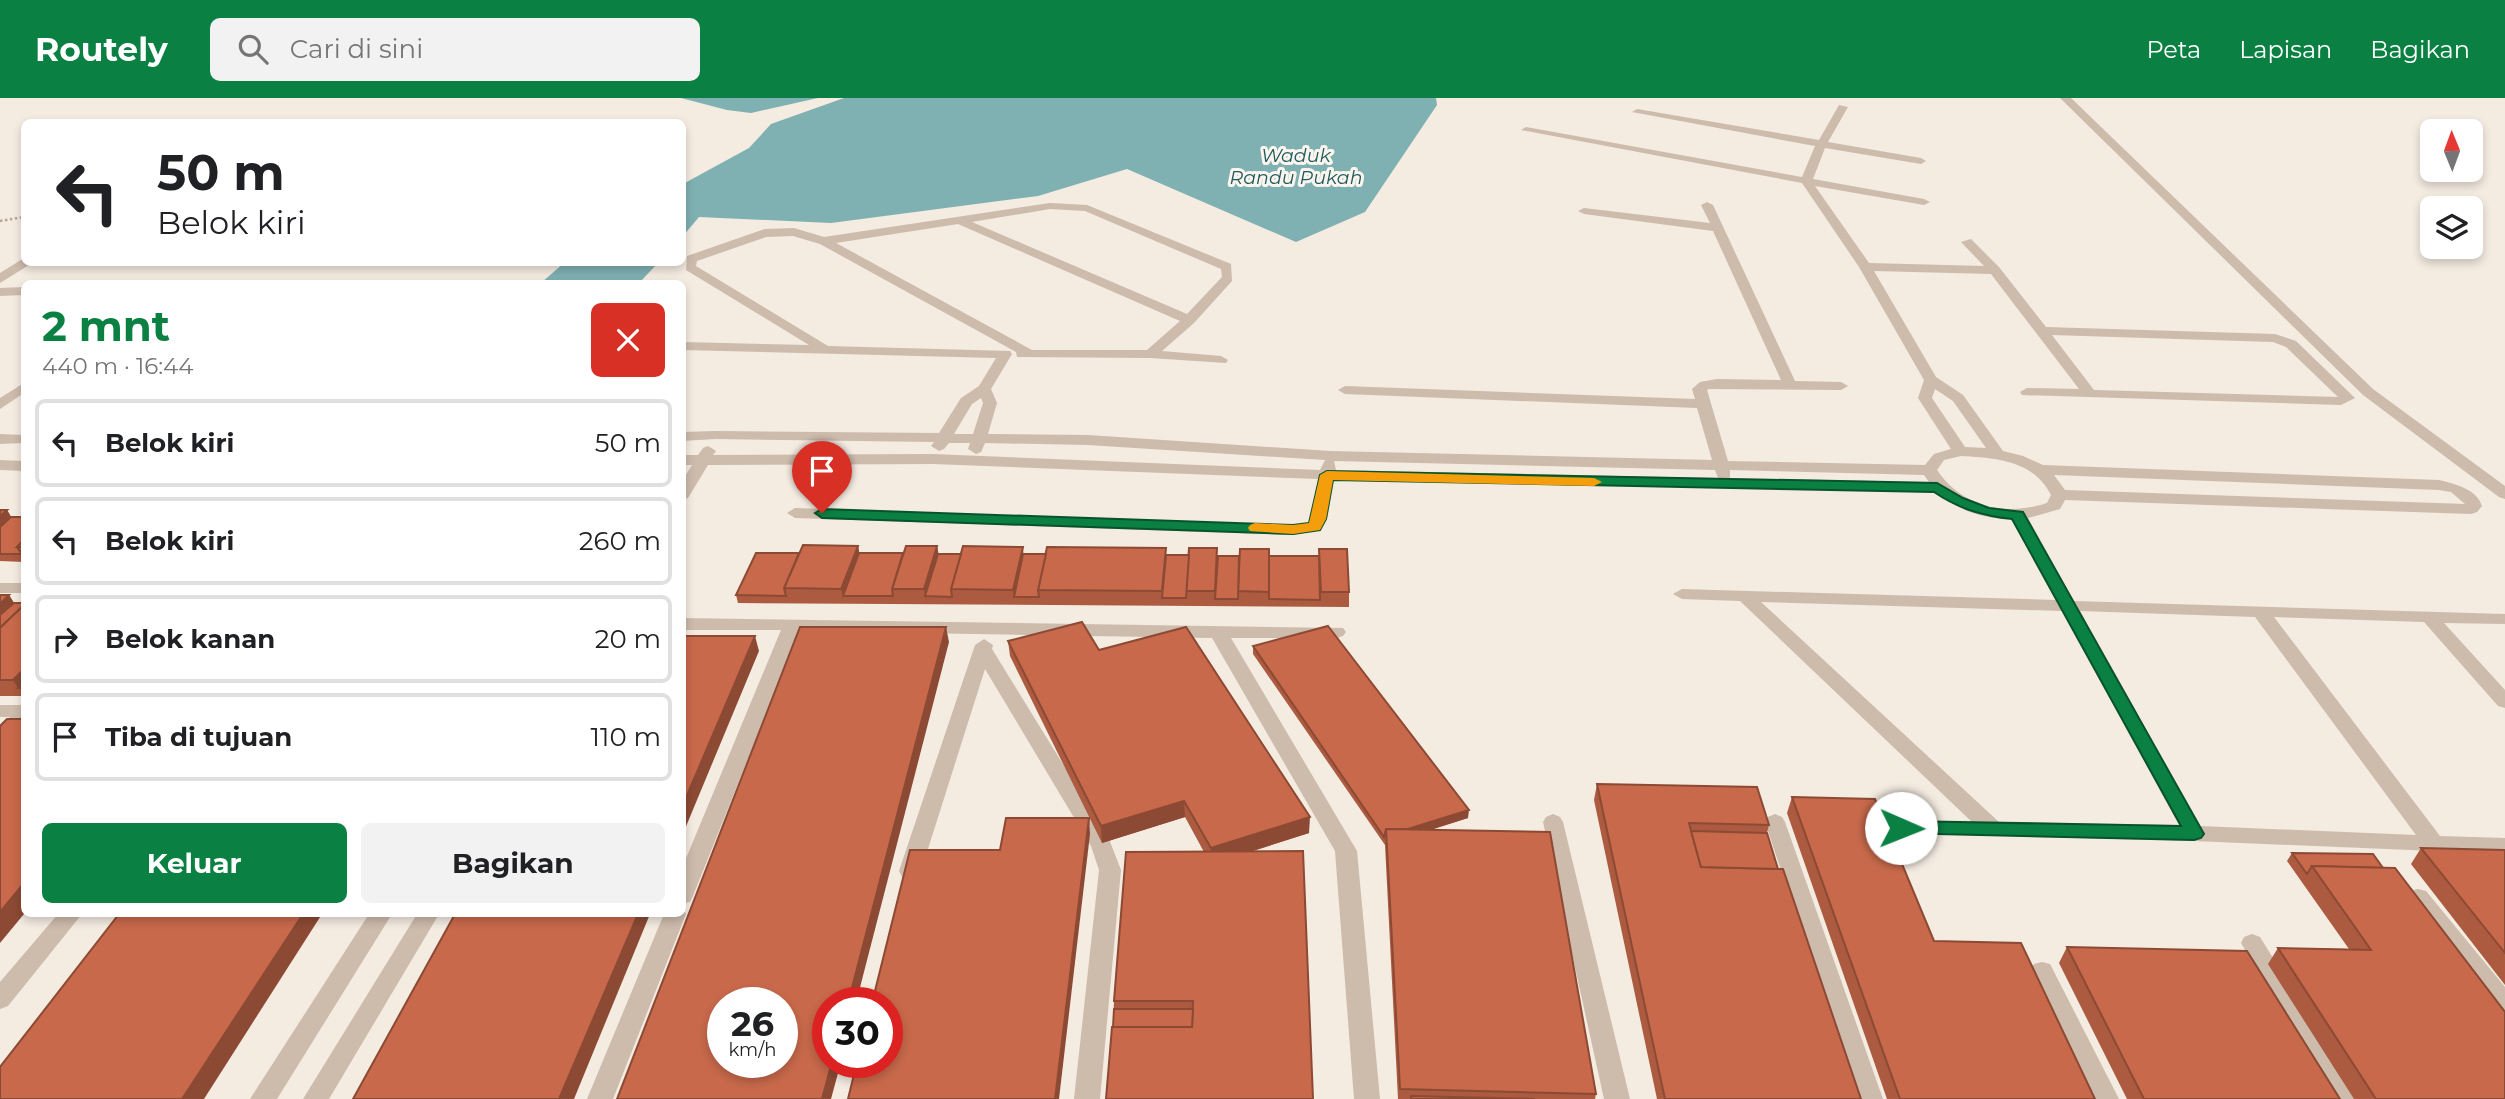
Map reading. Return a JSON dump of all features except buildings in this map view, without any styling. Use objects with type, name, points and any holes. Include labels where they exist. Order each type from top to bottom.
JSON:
[{"type":"street","points":[[2065,98],[2368,392],[2505,494]]},
{"type":"street","points":[[1806,181],[1821,145],[1843,107]]},
{"type":"street","points":[[1637,112],[1921,161]]},
{"type":"street","points":[[1526,130],[1924,202]]},
{"type":"street","points":[[1806,181],[1865,267],[1931,380],[1958,398],[1996,453]]},
{"type":"street","points":[[1707,205],[1790,385]]},
{"type":"street","points":[[824,241],[1050,206],[1087,208],[1227,267],[1228,278],[1189,320],[1150,354]]},
{"type":"street","points":[[1584,212],[1718,228]]},
{"type":"street","points":[[959,220],[1189,320]]},
{"type":"street","points":[[823,348],[690,267],[691,260],[765,233],[794,232],[824,241],[1031,355]]},
{"type":"street","points":[[1967,242],[1995,270],[2090,394]]},
{"type":"street","points":[[0,279],[21,265]]},
{"type":"street","points":[[1865,267],[1995,270]]},
{"type":"street","points":[[0,292],[21,291]]},
{"type":"street","points":[[2027,393],[2341,401],[2348,398],[2291,344],[2275,338],[2041,331]]},
{"type":"street","points":[[686,346],[1031,355],[1150,354],[1222,360]]},
{"type":"street","points":[[933,459],[943,437],[966,401],[985,389],[1005,354]]},
{"type":"street","points":[[1931,380],[1925,398],[1960,451]]},
{"type":"street","points":[[1727,485],[1699,389],[1705,385],[1841,386]]},
{"type":"street","points":[[0,405],[21,389]]},
{"type":"street","points":[[972,460],[990,403],[985,389]]},
{"type":"street","points":[[1345,390],[1703,404]]},
{"type":"street","points":[[686,488],[716,435]]},
{"type":"street","points":[[686,437],[1088,440],[1330,456],[1929,470]]},
{"type":"street","points":[[0,439],[21,439]]},
{"type":"street","points":[[1960,451],[1996,453],[2017,458],[2041,470],[2055,482],[2059,495],[2054,506],[2039,513],[2018,515],[1978,508],[1958,502],[1937,488],[1929,470],[1939,457],[1960,451]]},
{"type":"street","points":[[795,513],[1293,530],[1314,527],[1319,519],[1330,456]]},
{"type":"street","points":[[686,460],[933,459],[1327,475],[1937,488]]},
{"type":"street","points":[[0,465],[21,466]]},
{"type":"street","points":[[2041,470],[2439,485],[2456,489],[2474,503],[2474,506],[2471,509],[2427,509],[2059,495]]},
{"type":"street","points":[[2018,515],[2194,834]]},
{"type":"street","points":[[0,588],[21,588]]},
{"type":"street","points":[[1682,594],[2505,619]]},
{"type":"street","points":[[1745,596],[1994,830]]},
{"type":"street","points":[[2260,611],[2435,844]]},
{"type":"street","points":[[2428,616],[2505,702]]},
{"type":"street","points":[[686,624],[1219,634],[1337,632]]},
{"type":"street","points":[[686,886],[793,624]]},
{"type":"street","points":[[905,890],[983,650],[986,628]]},
{"type":"street","points":[[1219,634],[1346,850],[1367,1099]]},
{"type":"street","points":[[983,650],[1101,845],[1110,870],[1087,1099]]},
{"type":"street","points":[[0,711],[21,713]]},
{"type":"street","points":[[0,739],[21,716]]},
{"type":"street","points":[[1553,822],[1617,1099]]},
{"type":"street","points":[[1775,822],[1870,1099]]},
{"type":"street","points":[[1901,828],[2194,834],[2505,846]]},
{"type":"street","points":[[2418,897],[2505,1004]]},
{"type":"street","points":[[0,999],[68,917]]},
{"type":"street","points":[[263,1099],[379,917]]},
{"type":"street","points":[[316,1099],[426,917]]},
{"type":"street","points":[[600,1099],[675,917]]},
{"type":"street","points":[[2252,943],[2347,1099]]},
{"type":"street","points":[[2042,971],[2106,1099]]},
{"type":"path","points":[[0,221],[21,218]]},
{"type":"water","points":[[681,98],[818,98],[751,113]]},
{"type":"water","name":"Waduk Randu Pukah","points":[[844,98],[1436,98],[1437,105],[1365,212],[1296,242],[1127,169],[1038,196],[831,223],[699,217],[686,232],[686,182],[749,148],[771,124]]},
{"type":"water","points":[[560,266],[655,266],[642,280],[544,280]]},
{"type":"slow traffic","points":[[1255,528],[1293,530],[1314,527],[1319,519],[1327,475],[1594,482]]},
{"type":"route","points":[[822,513],[1293,530],[1314,527],[1319,519],[1327,475],[1937,488],[1958,502],[1987,512],[2018,515],[2194,834],[1901,828]]}]
